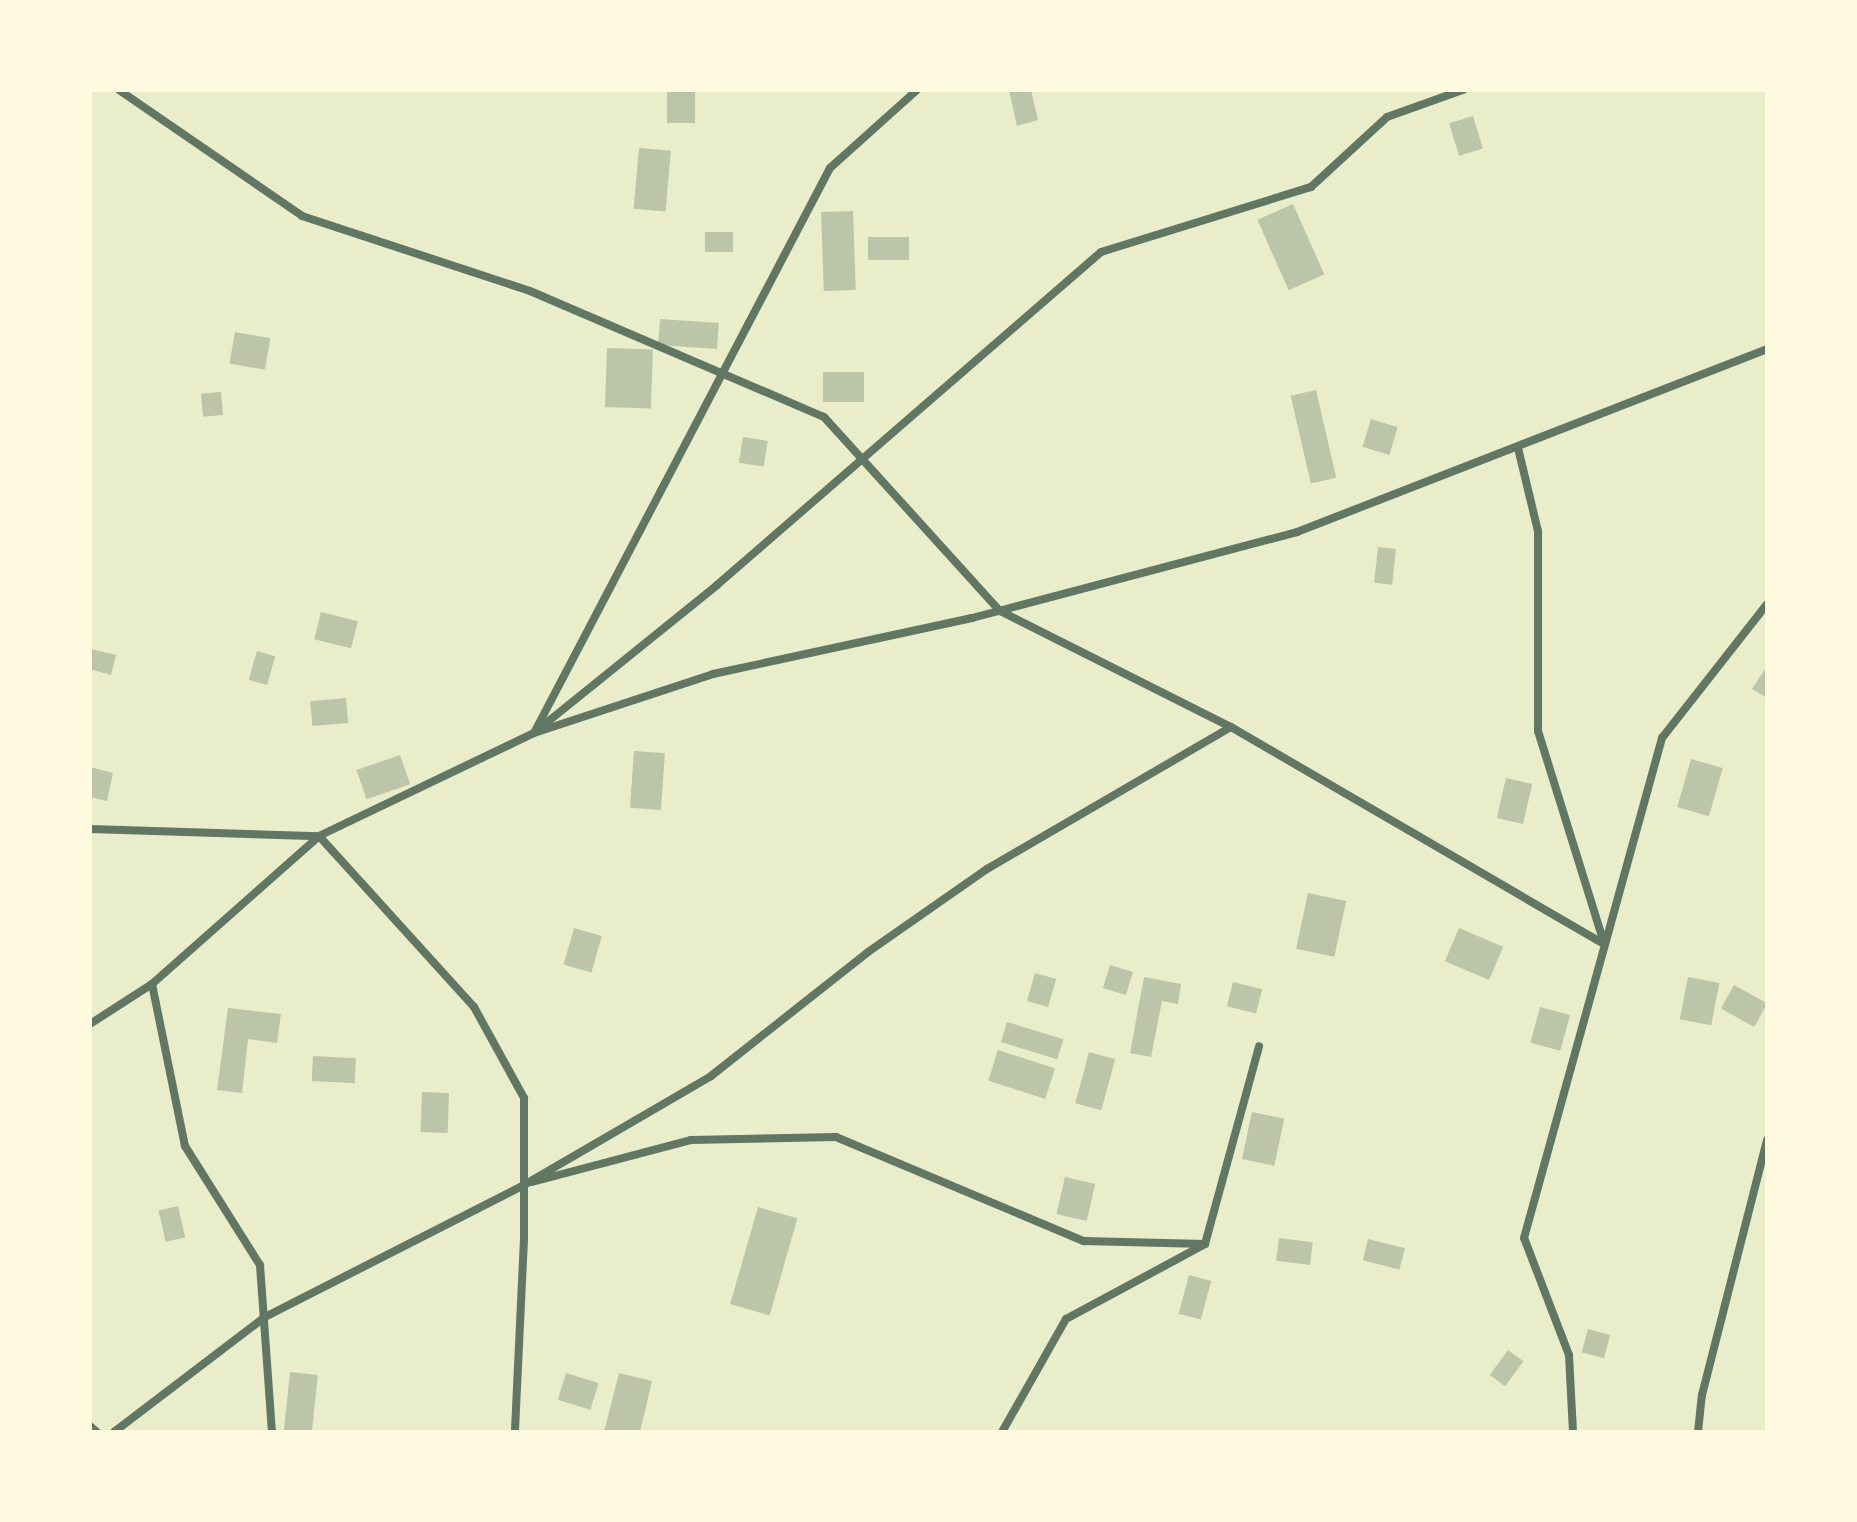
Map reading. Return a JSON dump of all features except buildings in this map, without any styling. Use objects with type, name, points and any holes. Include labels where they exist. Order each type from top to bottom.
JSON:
[{"type":"street","points":[[119,90],[302,216],[530,291],[824,417],[859,461],[942,543],[1000,611],[1231,727],[1604,944]]},
{"type":"street","points":[[534,733],[726,374],[830,168],[917,90]]},
{"type":"street","points":[[534,733],[859,461],[1101,252],[1311,187],[1387,117],[1463,90]]},
{"type":"street","points":[[90,1024],[152,984],[319,836],[534,733],[713,674],[1000,611],[1297,532],[1767,349]]},
{"type":"street","points":[[1518,448],[1538,531],[1538,731],[1604,944]]},
{"type":"street","points":[[1573,1432],[1569,1355],[1524,1238],[1662,738],[1767,604]]},
{"type":"street","points":[[114,1432],[265,1317],[524,1185],[711,1076],[868,952],[987,869],[1231,727]]},
{"type":"street","points":[[90,829],[183,836],[319,836],[474,1007],[524,1098],[515,1432]]},
{"type":"street","points":[[152,984],[185,1146],[260,1265],[272,1432]]},
{"type":"street","points":[[1002,1432],[1066,1319],[1205,1244],[1259,1046]]},
{"type":"street","points":[[524,1185],[691,1140],[836,1137],[1084,1241],[1205,1244]]},
{"type":"street","points":[[1698,1432],[1702,1395],[1767,1140]]},
{"type":"street","points":[[90,1426],[97,1432]]}]
